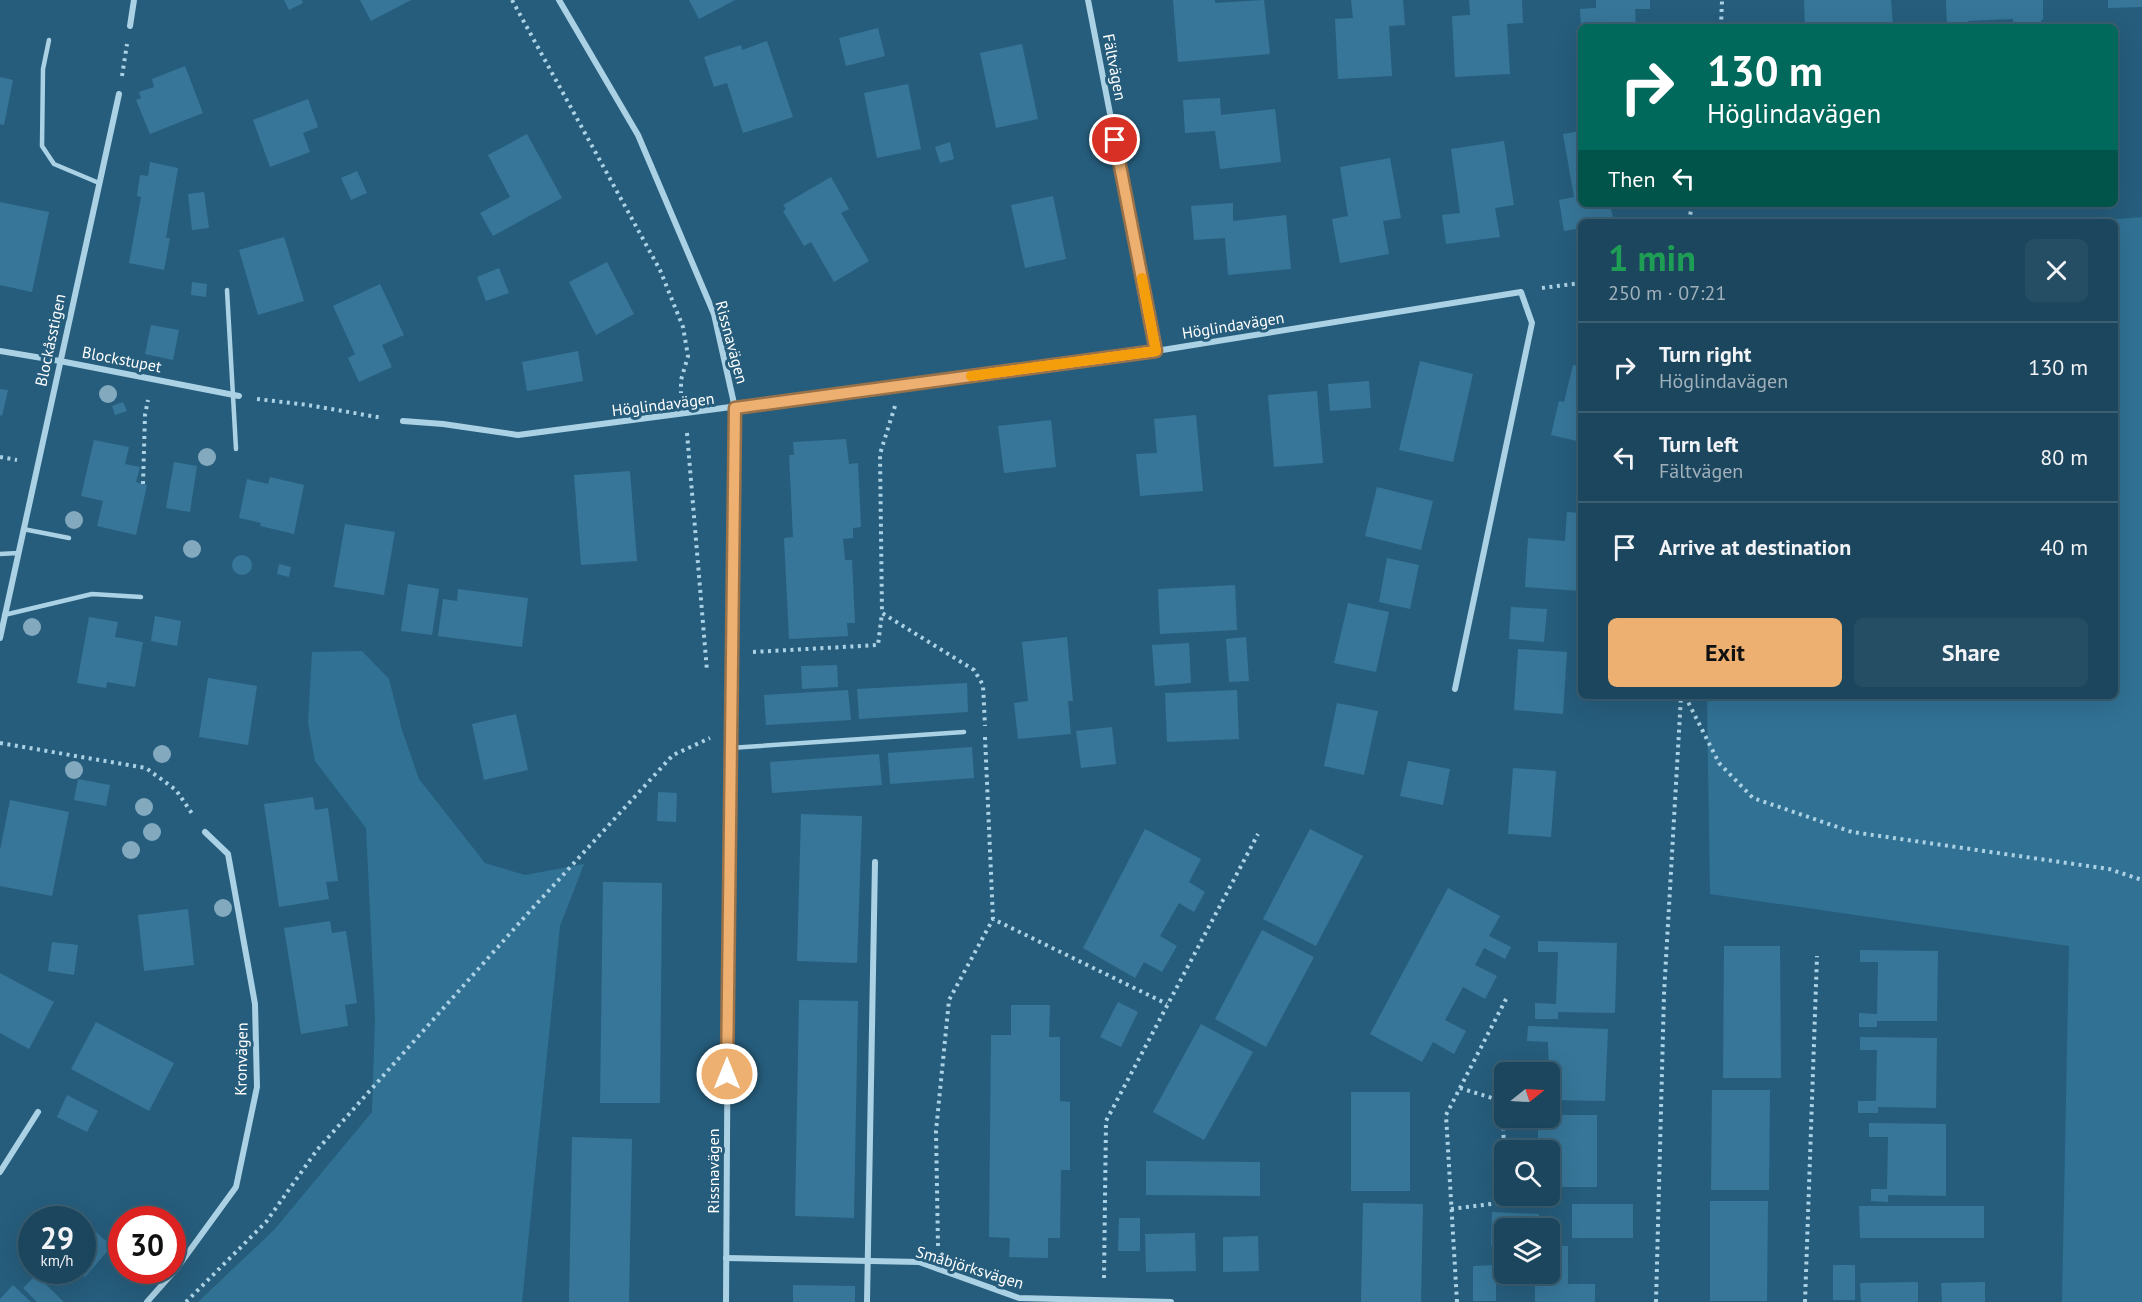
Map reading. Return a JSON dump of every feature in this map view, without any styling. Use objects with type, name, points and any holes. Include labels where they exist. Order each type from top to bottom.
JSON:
[{"type":"street","points":[[130,26],[134,0]]},
{"type":"street","name":"Rissnavägen","points":[[559,0],[638,135],[714,314],[735,408],[726,1302]]},
{"type":"street","name":"Fältvägen","points":[[1088,0],[1156,351]]},
{"type":"street","name":"Blockåsstigen","points":[[0,638],[119,94]]},
{"type":"street","points":[[1455,689],[1532,323],[1521,292]]},
{"type":"street","name":"Höglindavägen","points":[[403,422],[443,424],[518,435],[1156,351],[1521,292]]},
{"type":"street","name":"Blockstupet","points":[[0,351],[236,396]]},
{"type":"street","name":"Kronvägen","points":[[147,1302],[177,1268],[236,1187],[256,1087],[255,1004],[228,854],[205,832]]},
{"type":"street","points":[[867,1302],[875,862]]},
{"type":"street","points":[[0,1173],[38,1112]]},
{"type":"street","name":"Småbjörksvägen","points":[[726,1258],[919,1262],[1019,1298],[1171,1302]]},
{"type":"lane","points":[[49,40],[43,69],[42,146],[54,165],[99,183]]},
{"type":"lane","points":[[227,290],[236,396],[236,449]]},
{"type":"lane","points":[[23,529],[69,538]]},
{"type":"lane","points":[[0,554],[18,553]]},
{"type":"lane","points":[[4,615],[92,594],[141,597]]},
{"type":"lane","points":[[730,748],[964,732]]},
{"type":"path","points":[[512,0],[660,270],[683,327],[688,356],[681,380],[682,415],[687,435],[708,677]]},
{"type":"path","points":[[1720,24],[1722,0]]},
{"type":"path","points":[[119,94],[126,48]]},
{"type":"path","points":[[1521,292],[1578,283]]},
{"type":"path","points":[[143,484],[145,415],[153,379]]},
{"type":"path","points":[[236,396],[308,405],[403,422]]},
{"type":"path","points":[[732,654],[878,645],[882,612]]},
{"type":"path","points":[[1656,1302],[1664,994],[1681,699]]},
{"type":"path","points":[[1687,699],[1719,763],[1753,798],[1851,832],[2109,869],[2142,880]]},
{"type":"path","points":[[186,1302],[266,1222],[317,1150],[673,755],[730,728]]},
{"type":"path","points":[[0,743],[146,768],[176,790],[205,832]]},
{"type":"path","points":[[1104,1300],[1106,1121],[1258,834]]},
{"type":"path","points":[[938,1269],[936,1131],[949,1000],[993,919]]},
{"type":"path","points":[[1805,1302],[1817,956]]},
{"type":"path","points":[[1457,1302],[1446,1115],[1506,999]]},
{"type":"path","points":[[1460,1088],[1492,1098],[1503,1109],[1504,1140]]},
{"type":"path","points":[[1451,1209],[1494,1204]]},
{"type":"shaded area","points":[[2142,217],[2142,1302],[2062,1302],[2069,946],[1710,894],[1707,699],[2118,699],[2118,219]]},
{"type":"shaded area","points":[[362,651],[389,679],[402,730],[419,779],[485,863],[525,875],[584,864],[560,926],[522,1302],[198,1302],[274,1230],[372,1112],[375,1017],[366,828],[315,761],[308,722],[312,652]]},
{"type":"building","points":[[284,0],[302,0],[303,3],[289,10]]},
{"type":"building","points":[[360,0],[411,0],[371,21]]},
{"type":"building","points":[[689,0],[735,0],[699,19]]},
{"type":"building","points":[[1173,0],[1215,0],[1215,3],[1264,0],[1270,54],[1178,62]]},
{"type":"building","points":[[1351,0],[1403,0],[1405,25],[1389,26],[1392,76],[1338,79],[1335,19],[1353,18]]},
{"type":"building","points":[[1469,0],[1522,0],[1523,23],[1507,24],[1510,74],[1455,77],[1452,16],[1470,15]]},
{"type":"building","points":[[1596,0],[1650,0],[1650,9],[1635,9],[1636,24],[1581,24],[1580,9],[1596,8]]},
{"type":"building","points":[[1804,0],[1891,0],[1893,24],[1805,24]]},
{"type":"building","points":[[1946,0],[2043,0],[2041,24],[2013,24],[2013,19],[1947,24]]},
{"type":"building","points":[[2108,0],[2142,0],[2142,7],[2108,8]]},
{"type":"building","points":[[878,28],[885,56],[846,66],[839,38]]},
{"type":"building","points":[[767,41],[793,117],[743,133],[727,83],[714,87],[704,57],[741,45],[742,50]]},
{"type":"building","points":[[1022,44],[1038,119],[996,128],[980,53]]},
{"type":"building","points":[[185,66],[203,113],[150,134],[136,100],[141,98],[139,92],[154,87],[152,79]]},
{"type":"building","points":[[0,77],[13,80],[4,125],[0,124]]},
{"type":"building","points":[[908,84],[921,149],[877,158],[864,93]]},
{"type":"building","points":[[1220,98],[1221,115],[1275,109],[1281,162],[1220,169],[1215,131],[1185,133],[1183,100]]},
{"type":"building","points":[[308,99],[318,127],[303,133],[310,152],[270,167],[253,120]]},
{"type":"building","points":[[1578,132],[1578,207],[1611,207],[1613,219],[1578,219],[1578,229],[1564,231],[1559,200],[1574,197],[1563,134]]},
{"type":"building","points":[[527,134],[562,198],[493,236],[480,213],[510,197],[488,155]]},
{"type":"building","points":[[1504,141],[1514,205],[1495,208],[1500,237],[1446,244],[1442,215],[1460,213],[1451,149]]},
{"type":"building","points":[[950,142],[954,159],[940,163],[935,147]]},
{"type":"building","points":[[1390,158],[1401,218],[1383,221],[1389,254],[1340,263],[1332,219],[1348,216],[1340,167]]},
{"type":"building","points":[[150,162],[178,168],[166,238],[170,238],[164,270],[129,263],[141,197],[137,196],[140,175],[148,176]]},
{"type":"building","points":[[357,171],[367,193],[351,200],[341,178]]},
{"type":"building","points":[[831,177],[849,209],[841,213],[869,261],[834,282],[811,242],[804,246],[783,211],[786,209],[783,205]]},
{"type":"building","points":[[204,192],[209,228],[192,230],[188,194]]},
{"type":"building","points":[[1053,196],[1066,259],[1025,268],[1011,205]]},
{"type":"building","points":[[0,202],[49,212],[32,292],[0,285]]},
{"type":"building","points":[[1233,203],[1233,221],[1286,215],[1291,269],[1228,275],[1225,238],[1194,240],[1191,206]]},
{"type":"building","points":[[284,237],[304,301],[258,315],[239,250]]},
{"type":"building","points":[[607,262],[634,314],[596,335],[569,282]]},
{"type":"building","points":[[499,268],[509,293],[486,301],[477,277]]},
{"type":"building","points":[[192,282],[207,284],[206,297],[191,295]]},
{"type":"building","points":[[380,284],[404,335],[382,345],[392,367],[359,382],[348,358],[355,354],[333,306]]},
{"type":"building","points":[[151,325],[179,330],[173,360],[145,354]]},
{"type":"building","points":[[578,351],[583,381],[527,391],[522,362]]},
{"type":"building","points":[[1420,361],[1473,374],[1453,462],[1399,450]]},
{"type":"building","points":[[1573,365],[1578,366],[1578,441],[1551,435],[1559,401],[1564,402]]},
{"type":"building","points":[[1369,381],[1371,408],[1330,411],[1328,384]]},
{"type":"building","points":[[0,389],[8,390],[2,416],[0,415]]},
{"type":"building","points":[[1317,391],[1323,463],[1274,467],[1268,395]]},
{"type":"building","points":[[123,402],[127,411],[115,415],[112,406]]},
{"type":"building","points":[[1196,415],[1203,491],[1140,496],[1136,454],[1157,453],[1154,419]]},
{"type":"building","points":[[1051,420],[1056,467],[1004,473],[998,426]]},
{"type":"building","points":[[846,439],[849,464],[858,463],[861,527],[853,528],[853,538],[843,539],[845,560],[852,560],[855,623],[847,623],[848,636],[789,639],[784,538],[793,537],[789,455],[794,455],[793,442]]},
{"type":"building","points":[[94,440],[129,447],[125,464],[140,467],[136,482],[147,485],[136,535],[97,526],[103,501],[81,496]]},
{"type":"building","points":[[174,462],[197,466],[190,512],[166,508]]},
{"type":"building","points":[[630,471],[637,561],[581,565],[574,475]]},
{"type":"building","points":[[270,477],[304,485],[294,534],[260,526],[261,523],[239,518],[247,479],[268,484]]},
{"type":"building","points":[[1377,487],[1433,501],[1421,550],[1365,536]]},
{"type":"building","points":[[1567,512],[1578,513],[1578,591],[1525,587],[1528,538],[1565,541]]},
{"type":"building","points":[[345,524],[395,532],[384,595],[334,587]]},
{"type":"building","points":[[242,555],[249,558],[252,565],[249,572],[242,575],[235,572],[232,565],[235,558]]},
{"type":"building","points":[[1387,558],[1419,565],[1410,609],[1379,602]]},
{"type":"building","points":[[279,564],[291,567],[289,577],[277,574]]},
{"type":"building","points":[[408,584],[439,589],[432,635],[401,631]]},
{"type":"building","points":[[1235,585],[1237,630],[1160,634],[1158,589]]},
{"type":"building","points":[[458,589],[528,598],[522,647],[438,636],[443,599],[457,601]]},
{"type":"building","points":[[1348,603],[1389,612],[1376,672],[1334,663]]},
{"type":"building","points":[[1511,607],[1547,609],[1544,642],[1509,639]]},
{"type":"building","points":[[155,616],[181,621],[177,646],[151,641]]},
{"type":"building","points":[[89,617],[118,622],[115,637],[143,642],[135,687],[107,682],[106,688],[77,683]]},
{"type":"building","points":[[1067,637],[1073,701],[1068,701],[1071,734],[1018,739],[1014,703],[1028,701],[1022,642]]},
{"type":"building","points":[[1246,637],[1249,681],[1229,682],[1226,639]]},
{"type":"building","points":[[1189,643],[1191,683],[1155,686],[1152,645]]},
{"type":"building","points":[[1518,649],[1567,652],[1563,714],[1514,710]]},
{"type":"building","points":[[837,665],[838,687],[802,689],[801,666]]},
{"type":"building","points":[[208,678],[257,686],[248,745],[199,737]]},
{"type":"building","points":[[967,683],[968,712],[859,719],[857,689]]},
{"type":"building","points":[[848,690],[851,720],[766,725],[764,695]]},
{"type":"building","points":[[1237,690],[1239,739],[1167,742],[1165,693]]},
{"type":"building","points":[[1337,703],[1378,711],[1364,775],[1324,766]]},
{"type":"building","points":[[516,714],[528,770],[484,780],[472,724]]},
{"type":"building","points":[[1112,727],[1116,764],[1081,768],[1076,731]]},
{"type":"building","points":[[972,747],[974,778],[890,784],[888,753]]},
{"type":"building","points":[[879,754],[882,785],[772,793],[770,762]]},
{"type":"building","points":[[1408,761],[1450,769],[1443,805],[1400,796]]},
{"type":"building","points":[[1513,768],[1556,771],[1551,837],[1508,834]]},
{"type":"building","points":[[78,779],[110,785],[106,806],[74,800]]},
{"type":"building","points":[[658,792],[677,793],[676,822],[657,821]]},
{"type":"building","points":[[313,797],[315,810],[328,808],[338,881],[326,882],[329,899],[279,907],[264,804]]},
{"type":"building","points":[[10,800],[69,812],[52,896],[0,886],[0,850]]},
{"type":"building","points":[[801,814],[862,816],[857,963],[797,961]]},
{"type":"building","points":[[1145,829],[1201,859],[1189,882],[1205,892],[1194,912],[1179,903],[1160,936],[1177,946],[1162,972],[1144,962],[1135,978],[1083,948]]},
{"type":"building","points":[[1310,829],[1363,856],[1316,946],[1263,919]]},
{"type":"building","points":[[603,882],[662,883],[660,1103],[600,1103]]},
{"type":"building","points":[[1448,888],[1500,916],[1489,936],[1511,947],[1505,959],[1484,948],[1475,965],[1497,976],[1485,999],[1463,987],[1445,1020],[1466,1031],[1454,1054],[1433,1042],[1422,1062],[1370,1034]]},
{"type":"building","points":[[188,909],[194,965],[144,971],[138,915]]},
{"type":"building","points":[[330,921],[332,933],[346,931],[357,1003],[345,1005],[348,1026],[301,1034],[284,928]]},
{"type":"building","points":[[1262,930],[1314,957],[1266,1047],[1215,1019]]},
{"type":"building","points":[[1538,941],[1617,943],[1615,1013],[1558,1012],[1558,1019],[1535,1019],[1535,1003],[1556,1004],[1558,952],[1538,952]]},
{"type":"building","points":[[52,942],[78,945],[74,975],[48,971]]},
{"type":"building","points":[[1724,946],[1780,946],[1781,1078],[1723,1078]]},
{"type":"building","points":[[1860,950],[1938,951],[1937,1021],[1877,1021],[1877,1027],[1859,1027],[1859,1013],[1877,1014],[1878,962],[1860,962]]},
{"type":"building","points":[[0,973],[54,1002],[29,1049],[0,1033]]},
{"type":"building","points":[[799,1000],[858,1001],[854,1218],[795,1216]]},
{"type":"building","points":[[1118,1002],[1138,1012],[1121,1047],[1100,1037]]},
{"type":"building","points":[[1011,1005],[1050,1005],[1049,1037],[1060,1037],[1060,1101],[1070,1102],[1070,1170],[1061,1170],[1060,1238],[1048,1238],[1048,1258],[1009,1257],[1010,1238],[989,1237],[991,1035],[1011,1035]]},
{"type":"building","points":[[96,1022],[174,1063],[149,1111],[71,1069]]},
{"type":"building","points":[[1201,1024],[1253,1052],[1204,1140],[1153,1112]]},
{"type":"building","points":[[1528,1026],[1608,1029],[1605,1101],[1560,1100],[1560,1062],[1549,1062],[1548,1042],[1527,1041]]},
{"type":"building","points":[[1860,1037],[1937,1038],[1936,1108],[1878,1107],[1878,1113],[1858,1113],[1858,1101],[1876,1101],[1877,1050],[1860,1050]]},
{"type":"building","points":[[1712,1090],[1770,1090],[1769,1190],[1711,1190]]},
{"type":"building","points":[[1351,1092],[1410,1092],[1410,1191],[1351,1191]]},
{"type":"building","points":[[67,1095],[98,1111],[87,1132],[57,1117]]},
{"type":"building","points":[[1560,1115],[1597,1115],[1597,1187],[1560,1187],[1560,1140],[1538,1140],[1538,1128],[1560,1128]]},
{"type":"building","points":[[1869,1123],[1946,1124],[1946,1196],[1888,1195],[1888,1202],[1871,1201],[1871,1189],[1887,1189],[1888,1137],[1869,1137]]},
{"type":"building","points":[[572,1137],[632,1139],[629,1302],[569,1302]]},
{"type":"building","points":[[1146,1161],[1260,1162],[1260,1196],[1146,1195]]},
{"type":"building","points":[[1710,1201],[1768,1201],[1767,1301],[1710,1301]]},
{"type":"building","points":[[1363,1203],[1423,1204],[1421,1302],[1361,1302]]},
{"type":"building","points":[[1572,1204],[1633,1204],[1633,1238],[1572,1238]]},
{"type":"building","points":[[1859,1206],[1984,1206],[1984,1238],[1860,1238]]},
{"type":"building","points":[[1492,1212],[1539,1214],[1539,1218],[1494,1218],[1494,1245],[1491,1245]]},
{"type":"building","points":[[1119,1218],[1140,1218],[1140,1251],[1118,1251]]},
{"type":"building","points":[[96,1232],[108,1243],[108,1251],[96,1264]]},
{"type":"building","points":[[1195,1233],[1196,1271],[1146,1272],[1145,1234]]},
{"type":"building","points":[[1258,1236],[1259,1271],[1223,1272],[1223,1237]]},
{"type":"building","points":[[1560,1246],[1568,1246],[1568,1284],[1595,1284],[1595,1302],[1535,1302],[1535,1284],[1560,1284]]},
{"type":"building","points":[[1494,1265],[1496,1301],[1473,1301],[1473,1266]]},
{"type":"building","points":[[1833,1265],[1855,1265],[1855,1300],[1833,1300]]},
{"type":"building","points":[[1918,1282],[1918,1302],[1861,1302],[1860,1283]]},
{"type":"building","points":[[1985,1282],[1985,1302],[1942,1302],[1941,1283]]},
{"type":"building","points":[[27,1284],[45,1284],[64,1302],[37,1302],[23,1288]]},
{"type":"building","points":[[13,1285],[31,1302],[0,1302],[0,1299]]},
{"type":"building","points":[[793,1285],[855,1286],[855,1302],[793,1302]]},
{"type":"slow traffic","points":[[971,376],[1156,351],[1142,278]]},
{"type":"route","points":[[727,1074],[735,408],[1156,351],[1115,140]]}]
